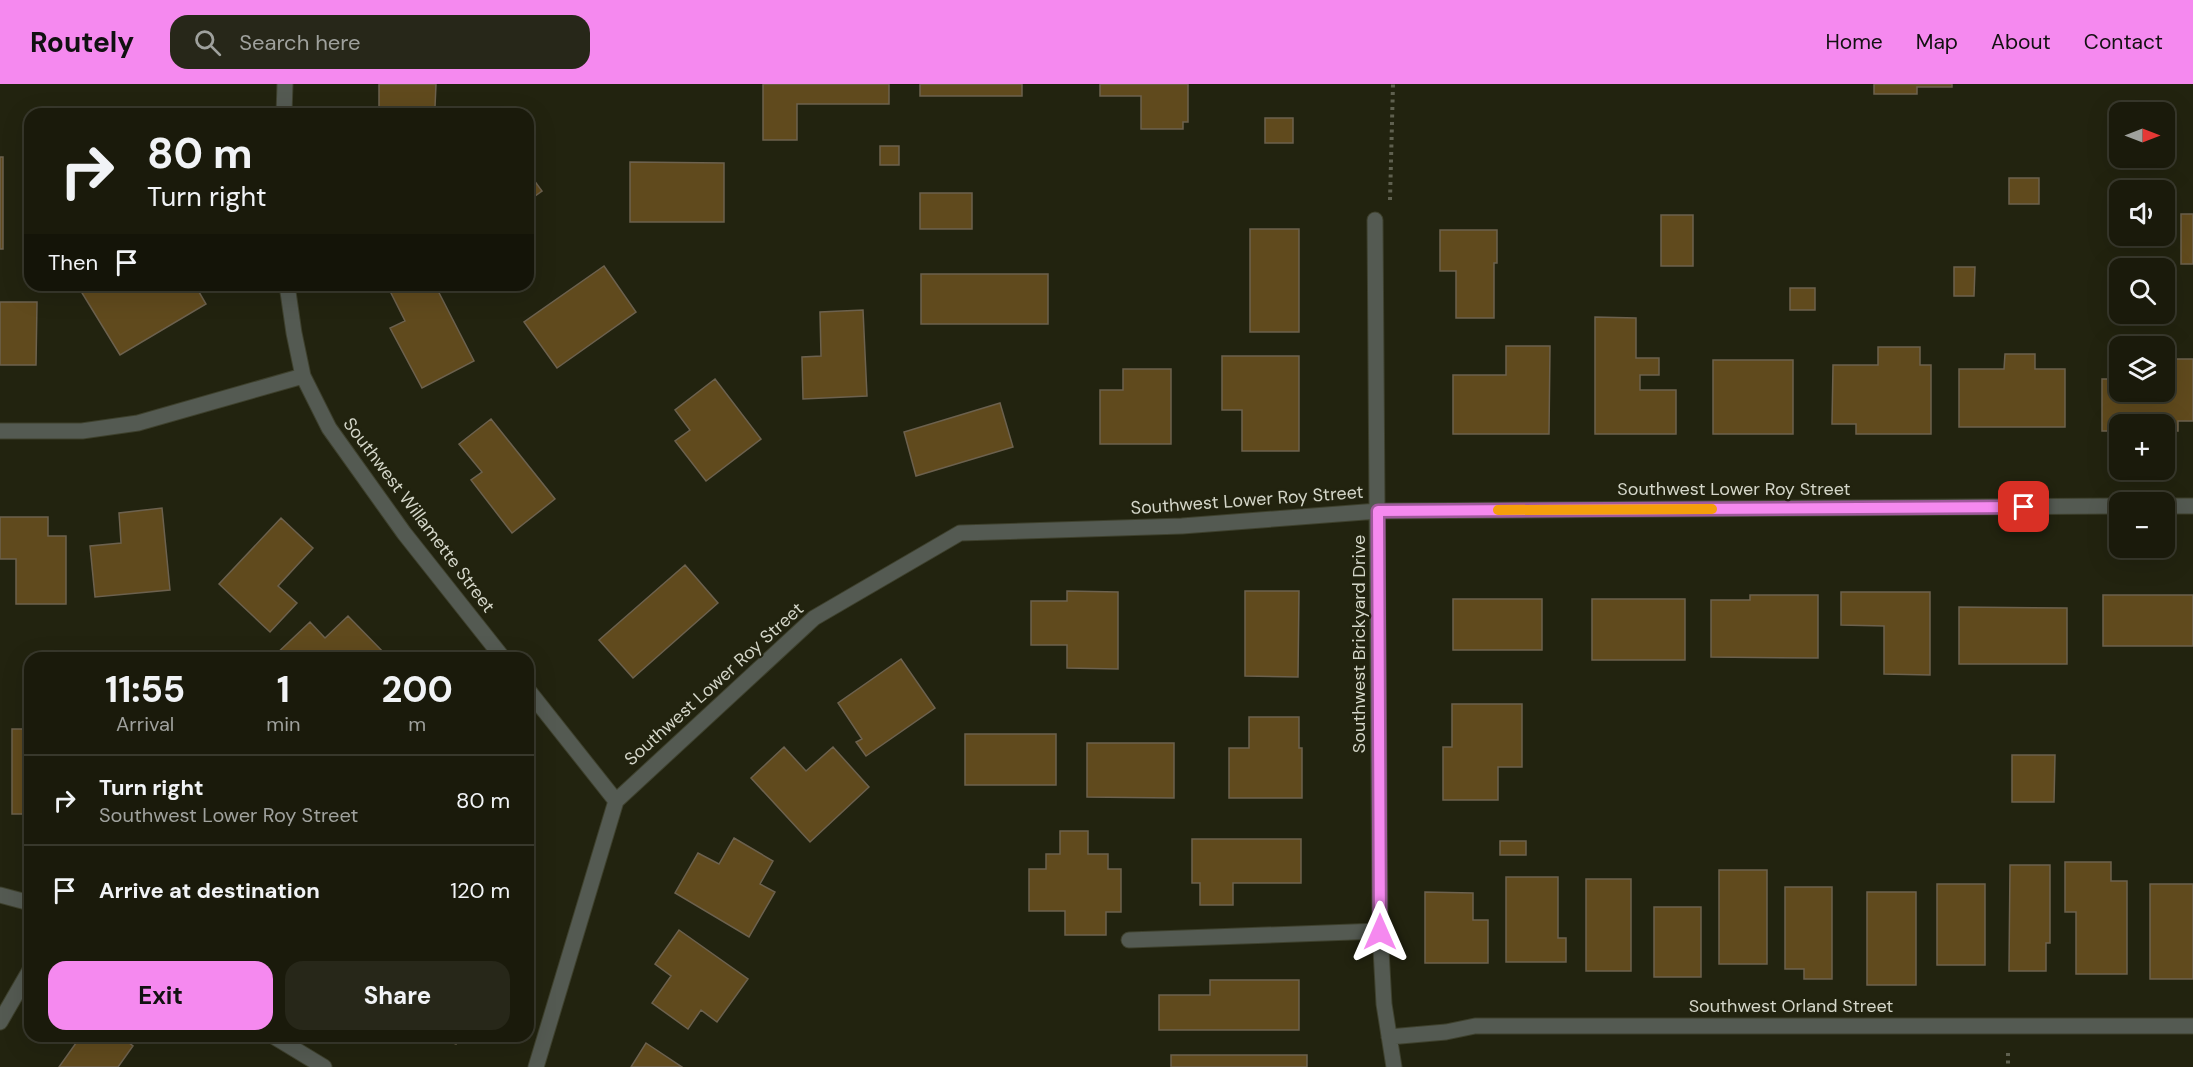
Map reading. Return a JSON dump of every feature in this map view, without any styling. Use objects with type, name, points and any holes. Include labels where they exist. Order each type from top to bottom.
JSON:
[{"type":"street","points":[[284,108],[285,84]]},
{"type":"street","name":"Southwest Brickyard Drive","points":[[1375,220],[1380,932],[1384,1004],[1394,1067]]},
{"type":"street","name":"Southwest Willamette Street","points":[[288,291],[303,376],[329,428],[404,533],[498,652]]},
{"type":"street","points":[[0,431],[82,431],[138,423],[303,376]]},
{"type":"street","name":"Southwest Lower Roy Street","points":[[616,801],[814,618],[960,532],[1182,526],[1378,511],[2109,506]]},
{"type":"street","points":[[2175,506],[2193,506]]},
{"type":"street","points":[[534,698],[616,801],[536,1067]]},
{"type":"street","points":[[0,895],[24,901]]},
{"type":"street","points":[[1129,940],[1380,932]]},
{"type":"street","points":[[0,1022],[24,980]]},
{"type":"street","name":"Southwest Orland Street","points":[[1389,1037],[1446,1032],[1475,1026],[2193,1026]]},
{"type":"street","points":[[283,1042],[324,1067]]},
{"type":"path","points":[[1375,220],[1391,199],[1393,84]]},
{"type":"building","points":[[379,84],[436,84],[435,107],[379,107]]},
{"type":"building","points":[[763,84],[889,84],[889,104],[797,104],[797,140],[763,140]]},
{"type":"building","points":[[920,84],[1022,84],[1022,96],[920,96]]},
{"type":"building","points":[[1100,84],[1188,84],[1188,122],[1183,122],[1183,129],[1141,129],[1141,96],[1100,96]]},
{"type":"building","points":[[1874,84],[1952,84],[1952,87],[1917,87],[1917,94],[1874,94]]},
{"type":"building","points":[[1265,118],[1293,118],[1293,143],[1265,143]]},
{"type":"building","points":[[880,146],[899,146],[899,165],[880,165]]},
{"type":"building","points":[[0,157],[3,157],[3,249],[0,249]]},
{"type":"building","points":[[630,162],[724,163],[724,222],[630,222]]},
{"type":"building","points":[[2009,178],[2039,178],[2039,204],[2009,204]]},
{"type":"building","points":[[534,180],[542,191],[534,197]]},
{"type":"building","points":[[920,193],[972,193],[972,229],[920,229]]},
{"type":"building","points":[[2181,214],[2193,214],[2193,264],[2181,264]]},
{"type":"building","points":[[1661,215],[1693,215],[1693,266],[1661,266]]},
{"type":"building","points":[[1250,229],[1299,229],[1299,332],[1250,332]]},
{"type":"building","points":[[1440,230],[1497,230],[1497,263],[1494,263],[1494,318],[1456,318],[1456,271],[1440,271]]},
{"type":"building","points":[[604,266],[636,312],[557,368],[524,322]]},
{"type":"building","points":[[1954,267],[1975,267],[1974,296],[1954,296]]},
{"type":"building","points":[[921,274],[1048,274],[1048,324],[921,324]]},
{"type":"building","points":[[1790,288],[1815,288],[1815,310],[1790,310]]},
{"type":"building","points":[[81,291],[198,291],[206,304],[120,355]]},
{"type":"building","points":[[390,291],[438,291],[474,361],[422,388],[390,328],[405,321]]},
{"type":"building","points":[[0,302],[37,302],[36,365],[0,365]]},
{"type":"building","points":[[863,310],[867,396],[803,399],[802,357],[821,356],[820,312]]},
{"type":"building","points":[[1595,317],[1636,318],[1636,358],[1659,358],[1659,375],[1640,375],[1640,390],[1676,390],[1676,434],[1595,434]]},
{"type":"building","points":[[1506,346],[1550,346],[1549,434],[1453,434],[1453,375],[1506,375]]},
{"type":"building","points":[[1878,347],[1920,347],[1920,365],[1931,365],[1931,434],[1856,434],[1856,424],[1832,424],[1833,365],[1878,365]]},
{"type":"building","points":[[2005,354],[2035,354],[2035,369],[2065,369],[2065,427],[1959,427],[1959,369],[2004,369]]},
{"type":"building","points":[[1222,356],[1299,356],[1299,451],[1242,451],[1242,410],[1222,410]]},
{"type":"building","points":[[2175,359],[2193,359],[2193,421],[2178,421],[2178,431],[2175,431],[2175,414],[2109,414],[2109,431],[2102,431],[2102,379],[2109,379],[2109,402],[2175,402]]},
{"type":"building","points":[[1713,360],[1793,360],[1793,434],[1713,434]]},
{"type":"building","points":[[1123,369],[1171,369],[1171,444],[1100,444],[1100,390],[1123,390]]},
{"type":"building","points":[[715,379],[761,439],[706,481],[675,441],[690,430],[675,410]]},
{"type":"building","points":[[1000,403],[1013,447],[916,476],[904,432]]},
{"type":"building","points":[[491,419],[555,499],[512,533],[471,480],[482,472],[459,444]]},
{"type":"building","points":[[162,508],[170,590],[95,597],[90,546],[121,543],[119,513]]},
{"type":"building","points":[[0,517],[48,517],[48,536],[66,536],[66,604],[16,604],[16,559],[0,559]]},
{"type":"building","points":[[281,518],[313,548],[278,586],[297,603],[270,632],[219,584]]},
{"type":"building","points":[[685,565],[718,603],[633,678],[599,640]]},
{"type":"building","points":[[1067,591],[1118,592],[1118,669],[1067,668],[1067,645],[1031,645],[1031,601],[1067,601]]},
{"type":"building","points":[[1245,591],[1299,591],[1298,677],[1245,676]]},
{"type":"building","points":[[1841,592],[1930,592],[1930,675],[1884,674],[1884,626],[1841,625]]},
{"type":"building","points":[[1750,595],[1818,595],[1818,658],[1711,657],[1711,600],[1750,600]]},
{"type":"building","points":[[2103,595],[2193,595],[2193,646],[2103,646]]},
{"type":"building","points":[[1453,599],[1542,599],[1542,650],[1453,650]]},
{"type":"building","points":[[1592,599],[1685,599],[1685,660],[1592,660]]},
{"type":"building","points":[[1959,607],[2067,608],[2067,664],[1959,664]]},
{"type":"building","points":[[348,616],[383,652],[278,652],[310,622],[325,638]]},
{"type":"building","points":[[901,659],[935,708],[866,756],[856,742],[862,739],[838,703]]},
{"type":"building","points":[[1452,704],[1522,704],[1522,767],[1498,767],[1498,800],[1443,800],[1443,747],[1452,747]]},
{"type":"building","points":[[1249,717],[1299,717],[1299,748],[1302,748],[1302,798],[1229,798],[1229,748],[1249,748]]},
{"type":"building","points":[[12,729],[24,729],[24,814],[12,814]]},
{"type":"building","points":[[965,734],[1056,734],[1056,785],[965,785]]},
{"type":"building","points":[[1087,743],[1174,743],[1174,798],[1087,797]]},
{"type":"building","points":[[784,747],[806,771],[833,747],[869,787],[810,842],[751,778]]},
{"type":"building","points":[[2012,755],[2055,755],[2054,802],[2012,802]]},
{"type":"building","points":[[1060,831],[1088,831],[1088,854],[1108,854],[1108,869],[1121,869],[1121,912],[1106,912],[1106,935],[1065,935],[1065,911],[1029,911],[1029,869],[1046,869],[1046,854],[1060,854]]},
{"type":"building","points":[[734,838],[773,861],[760,884],[775,892],[749,937],[675,893],[698,853],[719,864]]},
{"type":"building","points":[[1192,839],[1301,839],[1301,883],[1233,883],[1233,905],[1200,905],[1200,883],[1192,883]]},
{"type":"building","points":[[1500,841],[1526,841],[1526,855],[1500,855]]},
{"type":"building","points":[[2065,862],[2111,862],[2111,881],[2127,881],[2127,974],[2076,974],[2076,912],[2065,912]]},
{"type":"building","points":[[2010,865],[2050,865],[2050,943],[2046,943],[2046,971],[2009,971]]},
{"type":"building","points":[[1719,870],[1767,870],[1767,964],[1719,964]]},
{"type":"building","points":[[1506,877],[1558,877],[1558,938],[1566,938],[1566,962],[1506,962]]},
{"type":"building","points":[[1586,879],[1631,879],[1631,971],[1586,971]]},
{"type":"building","points":[[1937,884],[1985,884],[1985,965],[1937,965]]},
{"type":"building","points":[[2150,884],[2193,884],[2193,979],[2150,979]]},
{"type":"building","points":[[1785,887],[1832,887],[1832,979],[1804,979],[1804,969],[1785,969]]},
{"type":"building","points":[[1425,892],[1473,893],[1473,920],[1488,920],[1488,963],[1425,963]]},
{"type":"building","points":[[1867,892],[1916,892],[1916,985],[1867,985]]},
{"type":"building","points":[[1654,907],[1701,907],[1701,977],[1654,977]]},
{"type":"building","points":[[679,930],[748,979],[717,1022],[701,1010],[688,1029],[652,1003],[671,976],[655,964]]},
{"type":"building","points":[[1210,980],[1299,980],[1299,1030],[1159,1030],[1159,995],[1210,995]]},
{"type":"building","points":[[77,1042],[128,1042],[133,1046],[118,1067],[59,1067]]},
{"type":"building","points":[[646,1043],[682,1067],[631,1067]]},
{"type":"building","points":[[1171,1055],[1307,1055],[1307,1067],[1171,1067]]},
{"type":"slow traffic","points":[[1498,510],[1712,509]]},
{"type":"route","points":[[1380,932],[1378,511],[2024,507]]}]
